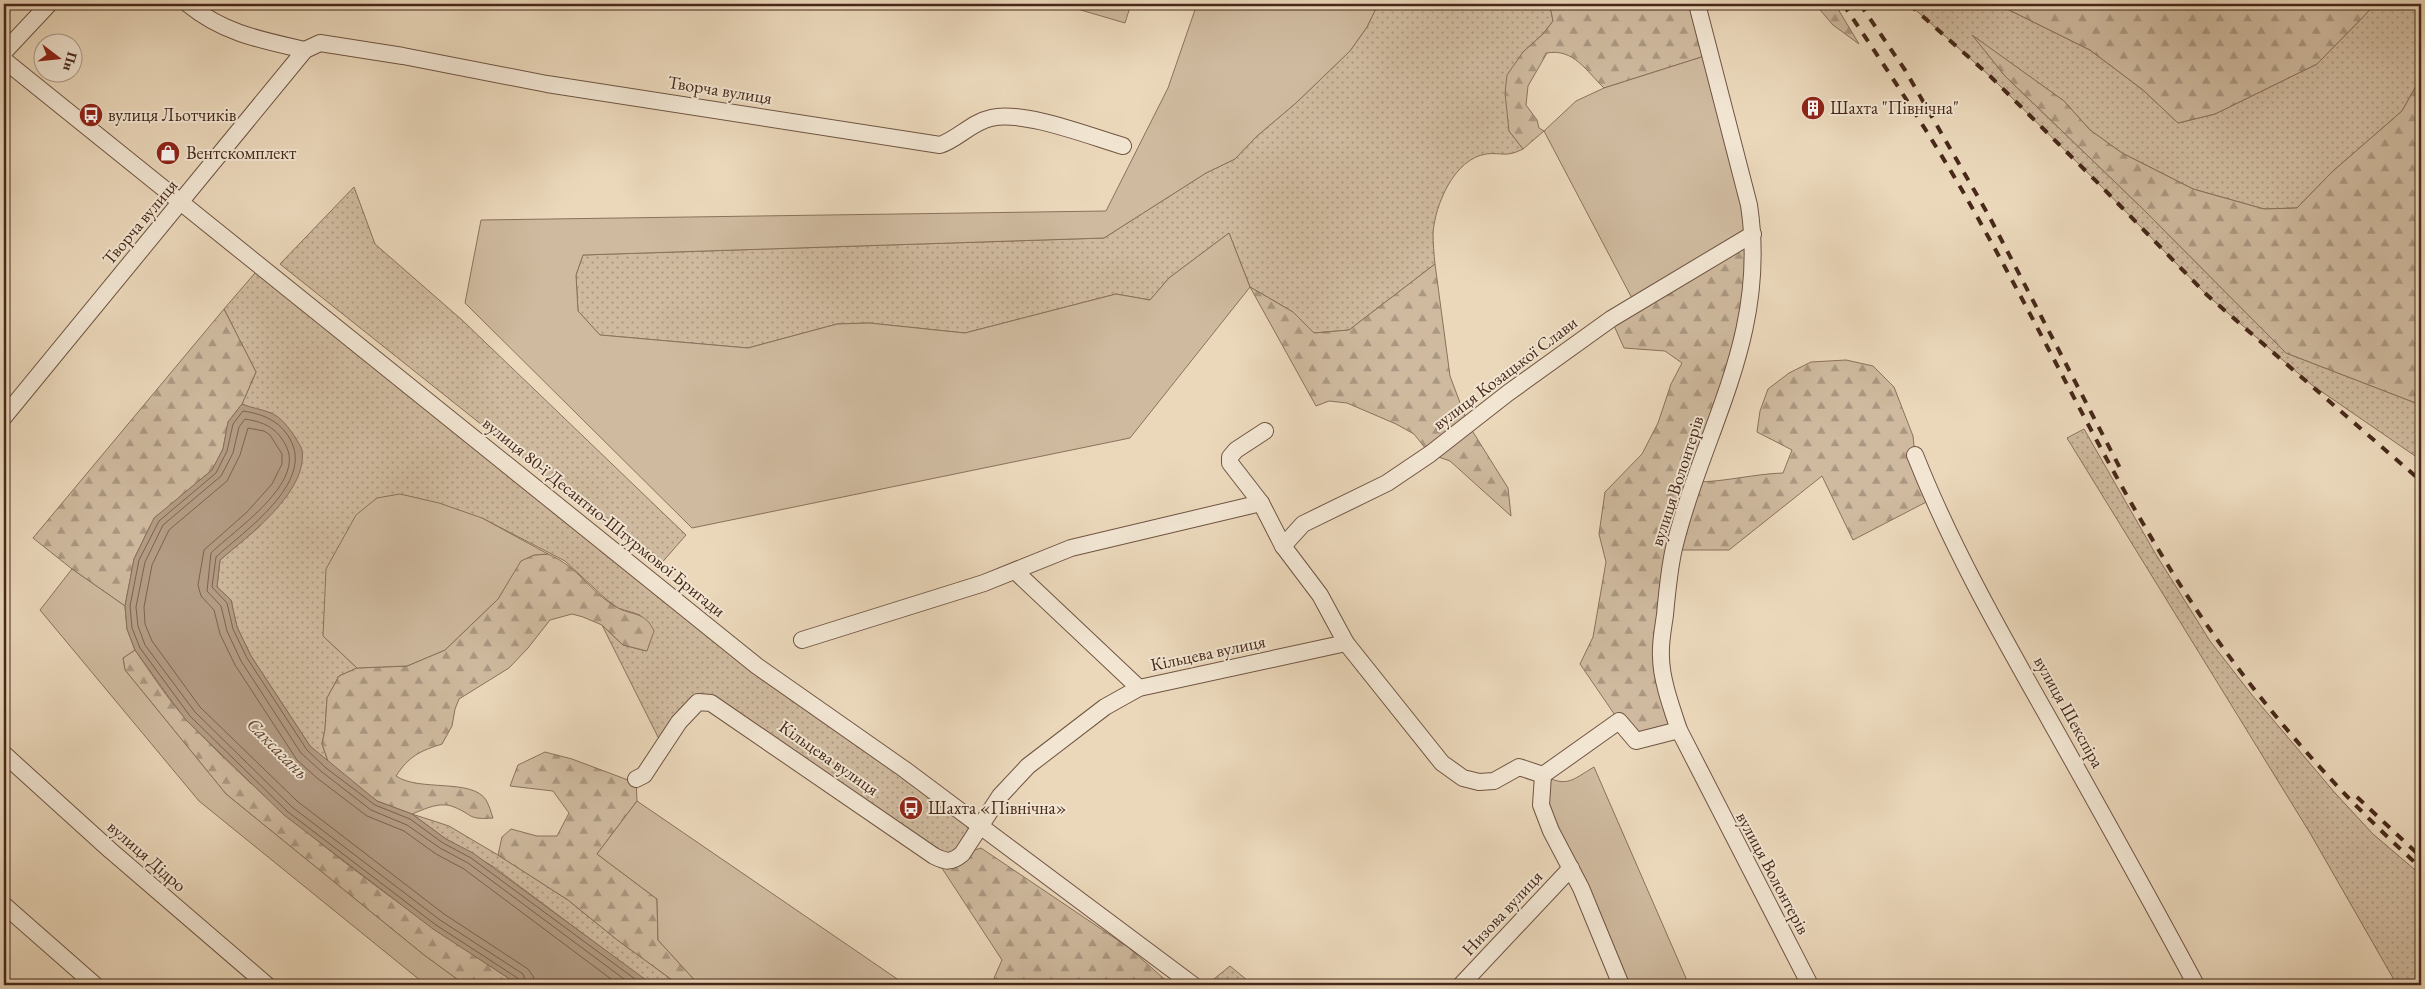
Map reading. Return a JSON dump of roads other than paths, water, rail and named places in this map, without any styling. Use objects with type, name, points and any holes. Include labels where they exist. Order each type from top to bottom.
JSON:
[{"type":"street","points":[[4,52],[49,4]]},
{"type":"street","name":"Творча вулиця","points":[[188,4],[210,21],[226,30],[305,50]]},
{"type":"street","name":"вулиця Волонтерів","points":[[1697,4],[1743,178],[1753,234],[1753,271],[1749,311],[1740,354],[1695,482],[1672,560],[1661,658],[1672,710],[1679,730],[1810,985]]},
{"type":"street","name":"Творча вулиця","points":[[4,417],[181,204],[305,50],[320,43],[557,85],[940,145],[952,141],[990,118],[1015,116],[1123,146]]},
{"type":"street","name":"вулиця 80-ї Десантно-Штурмової Бригади","points":[[4,60],[757,666],[904,769],[1193,985]]},
{"type":"street","name":"вулиця Козацької Слави","points":[[1283,546],[1302,524],[1387,483],[1430,454],[1508,393],[1611,319],[1753,234]]},
{"type":"street","points":[[1265,431],[1236,450],[1230,458],[1236,472],[1261,503],[1283,546],[1320,595],[1346,643],[1431,750],[1452,772],[1463,778],[1479,782],[1494,781],[1519,767],[1542,774]]},
{"type":"street","name":"вулиця Шекспіра","points":[[1915,455],[1932,499],[1986,606],[2126,854],[2196,985]]},
{"type":"street","points":[[802,640],[984,583],[1071,548],[1261,503]]},
{"type":"street","points":[[1015,571],[1139,688]]},
{"type":"street","name":"Кільцева вулиця","points":[[636,779],[644,774],[687,712],[698,702],[711,703],[934,856],[946,862],[954,860],[962,854],[1000,796],[1028,766],[1105,707],[1139,688],[1346,643]]},
{"type":"street","points":[[1542,774],[1619,721],[1636,741],[1679,730]]},
{"type":"street","name":"вулиця Дідро","points":[[4,754],[110,850],[266,985]]},
{"type":"street","points":[[1542,774],[1541,805],[1551,831],[1571,868],[1621,985]]},
{"type":"street","name":"Низова вулиця","points":[[1461,985],[1571,868]]},
{"type":"street","points":[[4,905],[95,985]]},
{"type":"water","name":"Саксагань","points":[[242,404],[271,413],[284,423],[302,450],[301,466],[296,482],[274,512],[220,560],[217,587],[231,600],[237,627],[251,656],[310,746],[377,801],[412,814],[446,839],[473,853],[653,985],[519,985],[433,929],[284,815],[186,720],[135,650],[127,629],[125,606],[134,559],[154,518],[212,470],[223,449],[228,422]]},
{"type":"railway","points":[[1843,4],[1917,116],[1969,202],[2113,471],[2185,593],[2245,678],[2311,758],[2346,796],[2421,868]]},
{"type":"railway","points":[[1860,4],[1905,70],[1989,216],[2120,468]]},
{"type":"railway","points":[[1909,4],[1991,77],[2207,295],[2421,481]]},
{"type":"railway","points":[[2357,797],[2421,857]]},
{"type":"place","name":"Шахта \"Північна\"","points":[[1813,108]]},
{"type":"place","name":"вулиця Льотчиків","points":[[91,115]]},
{"type":"place","name":"Вентскомплект","points":[[168,153]]},
{"type":"place","name":"Шахта «Північна»","points":[[911,808]]}]
